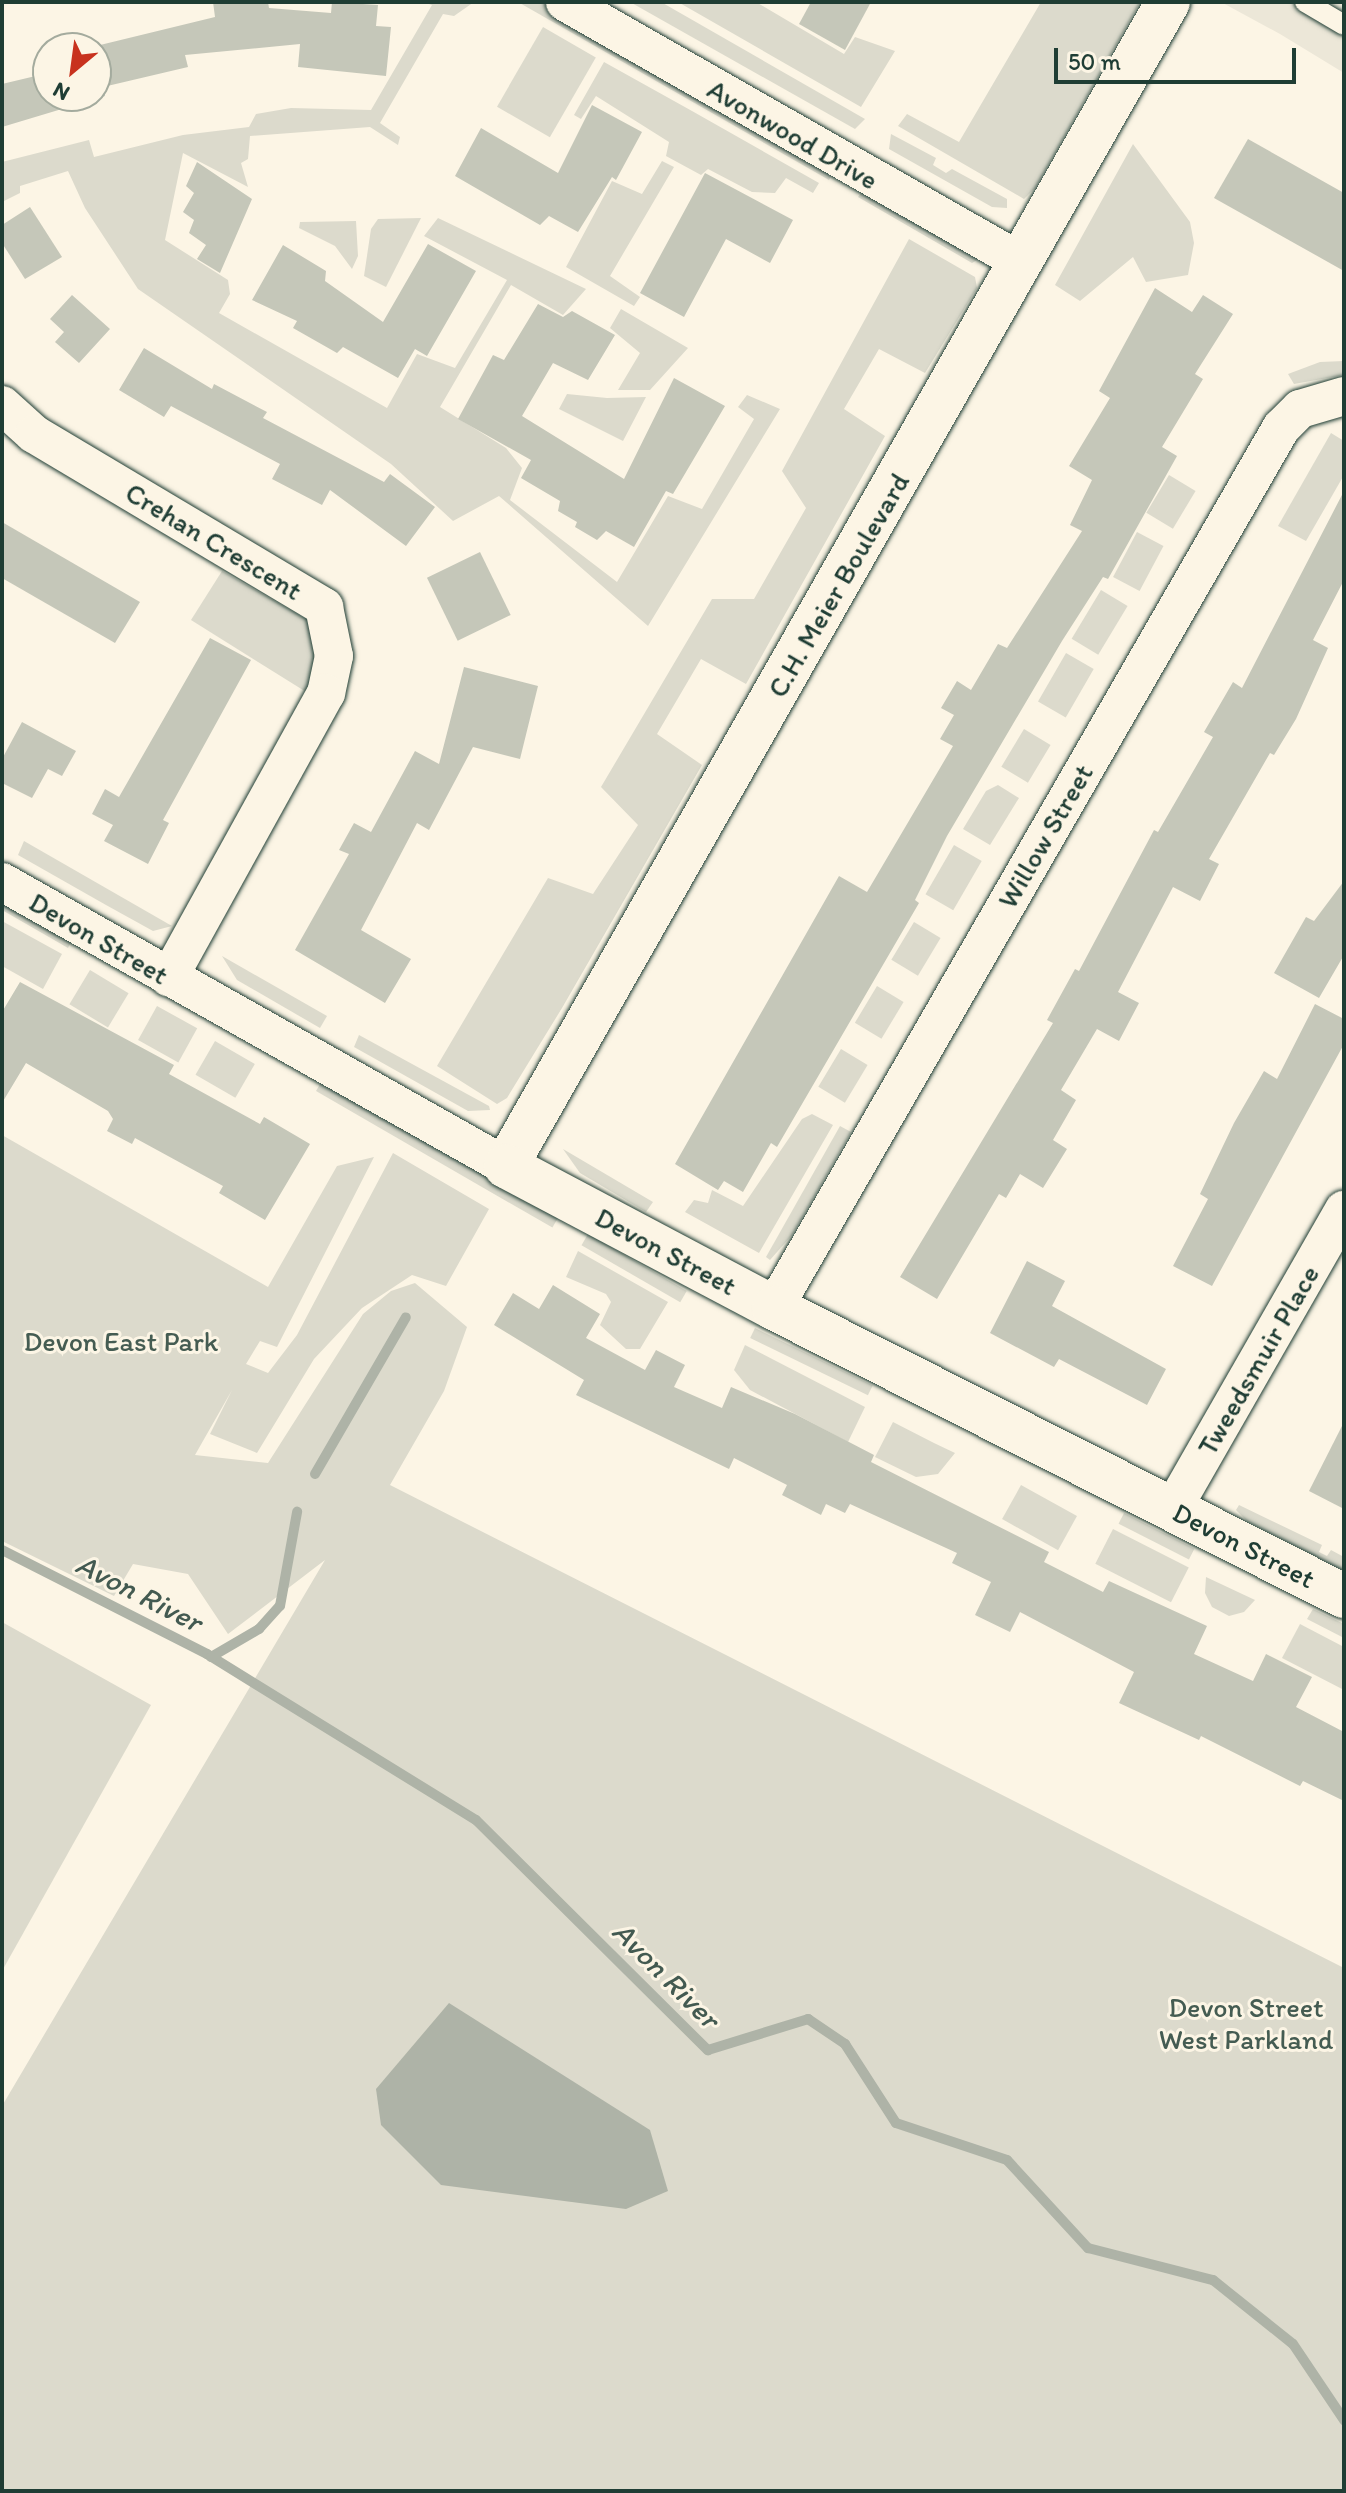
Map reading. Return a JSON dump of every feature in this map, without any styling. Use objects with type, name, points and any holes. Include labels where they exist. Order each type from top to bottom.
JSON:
[{"type":"street","name":"Avonwood Drive","points":[[565,2],[1023,263]]},
{"type":"street","name":"C.H. Meier Boulevard","points":[[506,1166],[1023,263],[1168,2]]},
{"type":"street","name":"Willow Street","points":[[774,1308],[1281,428],[1300,409],[1344,396]]},
{"type":"street","name":"Crehan Crescent","points":[[2,405],[34,434],[324,607],[334,656],[326,693],[169,977]]},
{"type":"street","name":"Devon Street","points":[[2,882],[506,1166],[774,1308],[1344,1596]]},
{"type":"street","name":"Tweedsmuir Place","points":[[1172,1510],[1344,1210]]},
{"type":"lane","points":[[1305,2],[1344,25]]},
{"type":"shaded area","points":[[1221,2],[1344,2],[1344,73],[1280,34]]},
{"type":"shaded area","points":[[449,2003],[650,2130],[668,2191],[626,2209],[441,2185],[381,2125],[376,2089]]},
{"type":"green space","points":[[423,2],[474,2],[454,16],[443,14],[380,123],[400,137],[398,145],[370,127],[250,136],[248,159],[241,163],[248,187],[183,153],[165,240],[228,280],[230,294],[219,313],[387,408],[417,354],[455,368],[507,280],[424,236],[438,218],[586,289],[563,315],[511,285],[440,407],[506,448],[522,468],[510,500],[617,582],[668,496],[702,509],[754,419],[738,407],[747,395],[780,409],[648,626],[499,496],[453,521],[391,464],[138,289],[85,208],[68,171],[20,186],[20,193],[2,202],[2,162],[89,140],[94,157],[183,135],[249,127],[256,114],[291,108],[371,110],[432,5]]},
{"type":"green space","points":[[518,2],[546,2],[693,86],[835,168],[829,180]]},
{"type":"green space","points":[[630,2],[661,2],[865,119],[855,129]]},
{"type":"green space","points":[[678,2],[756,2],[844,54],[855,37],[895,51],[861,107]]},
{"type":"green space","points":[[1041,2],[1140,2],[1035,188],[1024,199],[898,126],[907,114],[959,142]]},
{"type":"green space","points":[[543,27],[596,58],[550,137],[497,107]]},
{"type":"green space","points":[[604,62],[819,183],[813,193],[786,178],[775,193],[752,192],[708,169],[701,175],[666,156],[669,142],[596,96],[581,119],[574,115]]},
{"type":"green space","points":[[891,134],[936,158],[933,165],[946,173],[952,169],[1007,199],[1007,208],[992,207],[889,149]]},
{"type":"green space","points":[[1133,144],[1190,222],[1194,243],[1188,275],[1146,282],[1133,257],[1080,301],[1055,285]]},
{"type":"green space","points":[[662,161],[674,167],[610,276],[640,297],[634,306],[566,267],[612,181],[642,194]]},
{"type":"green space","points":[[862,192],[976,254],[977,260],[972,263],[858,197]]},
{"type":"green space","points":[[421,218],[386,287],[364,276],[371,229],[378,219]]},
{"type":"green space","points":[[356,221],[358,256],[352,269],[335,246],[299,228],[300,222]]},
{"type":"green space","points":[[909,239],[975,277],[977,288],[925,373],[879,349],[844,409],[885,436],[746,684],[701,659],[657,734],[702,765],[562,1008],[507,1098],[497,1104],[437,1066],[548,878],[593,894],[638,825],[601,787],[712,599],[754,599],[806,508],[782,471]]},
{"type":"green space","points":[[621,309],[688,348],[650,390],[618,390],[640,353],[610,328]]},
{"type":"green space","points":[[1344,361],[1344,375],[1294,384],[1288,374],[1320,362]]},
{"type":"green space","points":[[567,394],[607,398],[646,397],[623,441],[559,409]]},
{"type":"green space","points":[[1331,433],[1344,441],[1344,475],[1306,541],[1278,526]]},
{"type":"green space","points":[[1169,475],[1196,491],[1173,529],[1146,513]]},
{"type":"green space","points":[[1137,532],[1163,546],[1140,591],[1113,577]]},
{"type":"green space","points":[[222,571],[306,619],[324,651],[311,695],[191,620]]},
{"type":"green space","points":[[1101,590],[1128,606],[1098,655],[1072,639]]},
{"type":"green space","points":[[1066,653],[1094,669],[1066,717],[1038,701]]},
{"type":"green space","points":[[1024,729],[1051,745],[1028,783],[1001,767]]},
{"type":"green space","points":[[998,785],[1019,798],[990,845],[963,829],[986,791]]},
{"type":"green space","points":[[24,841],[172,926],[153,931],[18,855]]},
{"type":"green space","points":[[954,845],[982,861],[953,910],[926,894]]},
{"type":"green space","points":[[2,904],[74,936],[68,948],[2,910]]},
{"type":"green space","points":[[2,921],[62,954],[43,989],[2,966]]},
{"type":"green space","points":[[914,922],[941,938],[918,976],[891,960]]},
{"type":"green space","points":[[222,956],[327,1016],[320,1028],[237,980]]},
{"type":"green space","points":[[90,970],[129,993],[108,1027],[69,1004]]},
{"type":"green space","points":[[877,986],[904,1002],[881,1039],[855,1023]]},
{"type":"green space","points":[[157,1006],[197,1028],[178,1062],[138,1040]]},
{"type":"green space","points":[[359,1035],[489,1106],[490,1110],[468,1111],[354,1047]]},
{"type":"green space","points":[[215,1041],[255,1064],[235,1098],[196,1075]]},
{"type":"green space","points":[[841,1049],[868,1065],[845,1103],[818,1087]]},
{"type":"green space","points":[[323,1079],[559,1216],[552,1228],[316,1091]]},
{"type":"green space","points":[[812,1114],[833,1125],[759,1253],[685,1212],[694,1200],[708,1203],[712,1190],[743,1206],[802,1119]]},
{"type":"green space","points":[[840,1126],[851,1132],[792,1235],[770,1260],[766,1257]]},
{"type":"green space","points":[[2,1135],[268,1287],[337,1166],[374,1157],[277,1347],[260,1341],[246,1364],[268,1373],[297,1335],[393,1153],[489,1209],[446,1286],[412,1275],[362,1308],[314,1359],[257,1453],[210,1434],[232,1390],[195,1455],[268,1463],[363,1314],[391,1291],[415,1283],[467,1327],[444,1391],[390,1485],[1344,1968],[1344,2491],[2,2491],[2,2106],[325,1560],[228,1634],[188,1574],[133,1564],[114,1596],[2,1541]]},
{"type":"green space","points":[[563,1149],[653,1202],[646,1212],[580,1173]]},
{"type":"green space","points":[[588,1234],[687,1291],[680,1302],[582,1245]]},
{"type":"green space","points":[[578,1251],[668,1302],[640,1349],[626,1349],[600,1325],[611,1302],[606,1294],[566,1277]]},
{"type":"green space","points":[[755,1328],[873,1385],[868,1395],[750,1338]]},
{"type":"green space","points":[[745,1345],[865,1407],[848,1442],[750,1390],[734,1370]]},
{"type":"green space","points":[[893,1422],[955,1453],[938,1474],[916,1477],[875,1457]]},
{"type":"green space","points":[[1021,1485],[1077,1516],[1058,1550],[1002,1519]]},
{"type":"green space","points":[[1239,1505],[1322,1545],[1319,1552],[1327,1556],[1331,1550],[1344,1557],[1344,1571],[1247,1521],[1236,1510]]},
{"type":"green space","points":[[1124,1513],[1194,1549],[1189,1560],[1119,1524]]},
{"type":"green space","points":[[1113,1529],[1189,1568],[1171,1602],[1095,1564]]},
{"type":"green space","points":[[1206,1577],[1255,1600],[1244,1612],[1229,1616],[1212,1607],[1205,1593]]},
{"type":"green space","points":[[1313,1609],[1344,1624],[1344,1638],[1307,1619]]},
{"type":"green space","points":[[2,1622],[151,1705],[2,1971]]},
{"type":"green space","points":[[1300,1624],[1344,1647],[1344,1690],[1282,1658]]},
{"type":"building","points":[[213,2],[268,2],[269,8],[331,13],[332,2],[378,5],[376,26],[391,27],[386,76],[298,67],[300,44],[185,55],[188,67],[112,85],[112,42],[215,17]]},
{"type":"building","points":[[811,2],[871,2],[845,50],[799,24]]},
{"type":"building","points":[[32,77],[32,112],[52,112],[2,127],[2,84]]},
{"type":"building","points":[[592,105],[642,132],[616,180],[612,177],[578,232],[549,216],[540,225],[455,176],[481,128],[558,173]]},
{"type":"building","points":[[1248,139],[1344,193],[1344,271],[1214,198]]},
{"type":"building","points":[[197,162],[252,199],[220,273],[197,259],[206,245],[189,233],[194,220],[183,212],[194,193],[186,186]]},
{"type":"building","points":[[705,173],[793,220],[770,263],[726,239],[684,317],[640,293]]},
{"type":"building","points":[[30,207],[62,257],[25,279],[2,243],[2,225]]},
{"type":"building","points":[[428,244],[476,271],[427,356],[415,349],[398,378],[343,347],[337,353],[293,328],[297,321],[252,300],[283,245],[326,271],[325,281],[383,322]]},
{"type":"building","points":[[1155,288],[1192,312],[1203,295],[1233,314],[1195,374],[1203,379],[1162,447],[1177,456],[1108,579],[1103,577],[1062,641],[947,836],[915,900],[919,903],[777,1147],[771,1143],[743,1192],[724,1181],[718,1190],[675,1164],[839,876],[867,892],[953,746],[940,739],[954,715],[941,708],[957,681],[971,690],[998,644],[1007,648],[1082,531],[1070,525],[1092,480],[1069,466],[1110,398],[1099,391]]},
{"type":"building","points":[[72,295],[110,329],[79,363],[55,342],[64,332],[50,319]]},
{"type":"building","points":[[538,304],[563,317],[572,311],[615,335],[588,380],[553,363],[522,416],[624,479],[674,378],[725,406],[673,494],[666,491],[634,547],[606,531],[597,540],[575,527],[577,522],[558,511],[560,501],[521,478],[531,460],[458,419],[493,355],[504,360]]},
{"type":"building","points":[[144,348],[212,389],[214,384],[267,412],[263,418],[384,482],[390,474],[435,507],[406,546],[330,490],[322,505],[272,479],[280,464],[171,406],[164,417],[119,390]]},
{"type":"building","points":[[1344,491],[1344,580],[1313,640],[1328,648],[1296,719],[1274,755],[1270,753],[1209,859],[1219,864],[1200,901],[1173,887],[1118,992],[1139,1003],[1119,1041],[1097,1029],[1061,1090],[1076,1100],[1053,1140],[1067,1149],[1043,1188],[1020,1174],[1006,1198],[999,1194],[937,1299],[900,1277],[1053,1023],[1047,1020],[1075,969],[1079,971],[1154,830],[1158,832],[1213,737],[1204,732],[1233,682],[1242,688]]},
{"type":"building","points":[[2,522],[140,602],[115,643],[2,578]]},
{"type":"building","points":[[480,552],[511,615],[458,641],[427,578]]},
{"type":"building","points":[[210,638],[251,660],[163,820],[169,823],[148,864],[104,841],[113,825],[92,814],[105,789],[119,797]]},
{"type":"building","points":[[464,667],[538,686],[520,759],[473,747],[429,830],[417,823],[361,930],[411,959],[385,1003],[295,950],[349,854],[339,850],[354,823],[371,832],[415,751],[439,764]]},
{"type":"building","points":[[22,722],[76,751],[62,776],[48,769],[32,798],[2,783],[2,759]]},
{"type":"building","points":[[1344,881],[1344,955],[1319,998],[1274,973],[1306,917],[1314,921]]},
{"type":"building","points":[[20,982],[174,1065],[169,1074],[260,1124],[264,1117],[310,1144],[265,1220],[219,1193],[223,1186],[135,1138],[132,1144],[107,1131],[113,1119],[108,1111],[26,1063],[2,1103],[2,1012]]},
{"type":"building","points":[[1315,1004],[1344,1019],[1344,1044],[1212,1286],[1173,1266],[1208,1199],[1200,1194],[1234,1123],[1264,1071],[1277,1079]]},
{"type":"building","points":[[1027,1261],[1065,1281],[1052,1306],[1166,1369],[1147,1405],[1059,1359],[1054,1367],[990,1333]]},
{"type":"building","points":[[553,1285],[600,1314],[586,1338],[645,1370],[656,1350],[685,1365],[674,1387],[722,1408],[731,1387],[795,1414],[874,1455],[871,1462],[1049,1552],[1044,1562],[1103,1592],[1109,1581],[1207,1626],[1194,1654],[1253,1681],[1266,1654],[1312,1677],[1296,1707],[1344,1732],[1344,1801],[1303,1781],[1300,1786],[1201,1736],[1199,1740],[1119,1703],[1134,1672],[1020,1612],[1010,1632],[975,1615],[991,1582],[952,1563],[957,1553],[850,1504],[845,1513],[826,1504],[821,1515],[782,1495],[787,1485],[734,1458],[729,1469],[576,1395],[584,1380],[494,1325],[513,1293],[539,1309]]},
{"type":"building","points":[[1344,1422],[1344,1509],[1309,1491]]},
{"type":"waterway","points":[[315,1474],[406,1317]]},
{"type":"waterway","points":[[211,1657],[259,1629],[280,1606],[297,1512]]},
{"type":"waterway","name":"Avon River","points":[[2,1550],[207,1654],[476,1820],[708,2050],[808,2019],[845,2044],[896,2123],[1007,2160],[1088,2248],[1213,2280],[1293,2344],[1344,2420]]},
{"type":"park label","name":"Devon East Park","points":[[121,1341]]},
{"type":"park label","name":"Devon Street West Parkland","points":[[1246,2023]]}]
